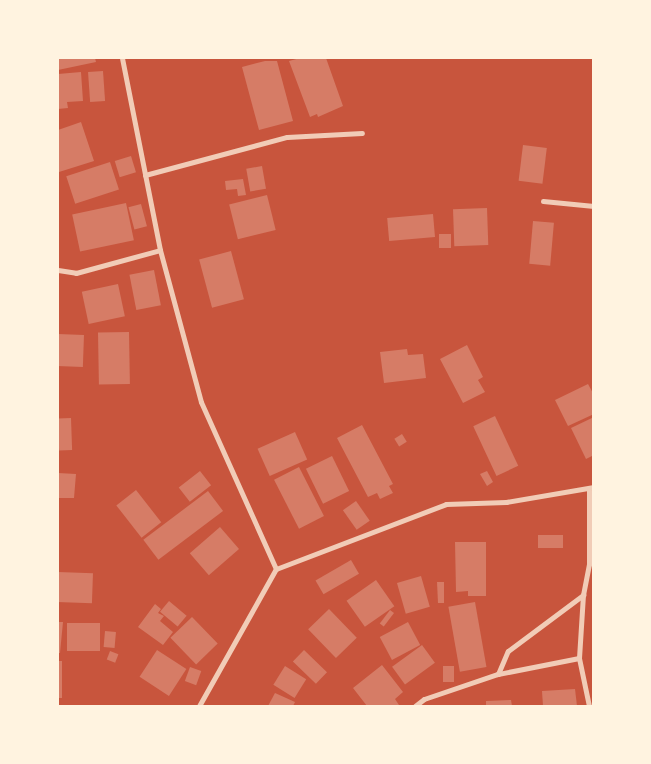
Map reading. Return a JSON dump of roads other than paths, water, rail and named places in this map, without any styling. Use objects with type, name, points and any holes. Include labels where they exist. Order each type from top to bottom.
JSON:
[{"type":"street","points":[[122,58],[160,250],[201,402],[276,569]]},
{"type":"street","points":[[145,175],[287,137],[362,132]]},
{"type":"street","points":[[543,201],[594,206]]},
{"type":"street","points":[[58,270],[76,273],[160,250]]},
{"type":"street","points":[[199,706],[276,569],[446,504],[506,502],[592,489],[590,564],[583,595],[579,658],[589,706]]},
{"type":"street","points":[[498,674],[508,651],[583,595]]},
{"type":"street","points":[[415,706],[424,699],[498,674],[579,658]]}]
